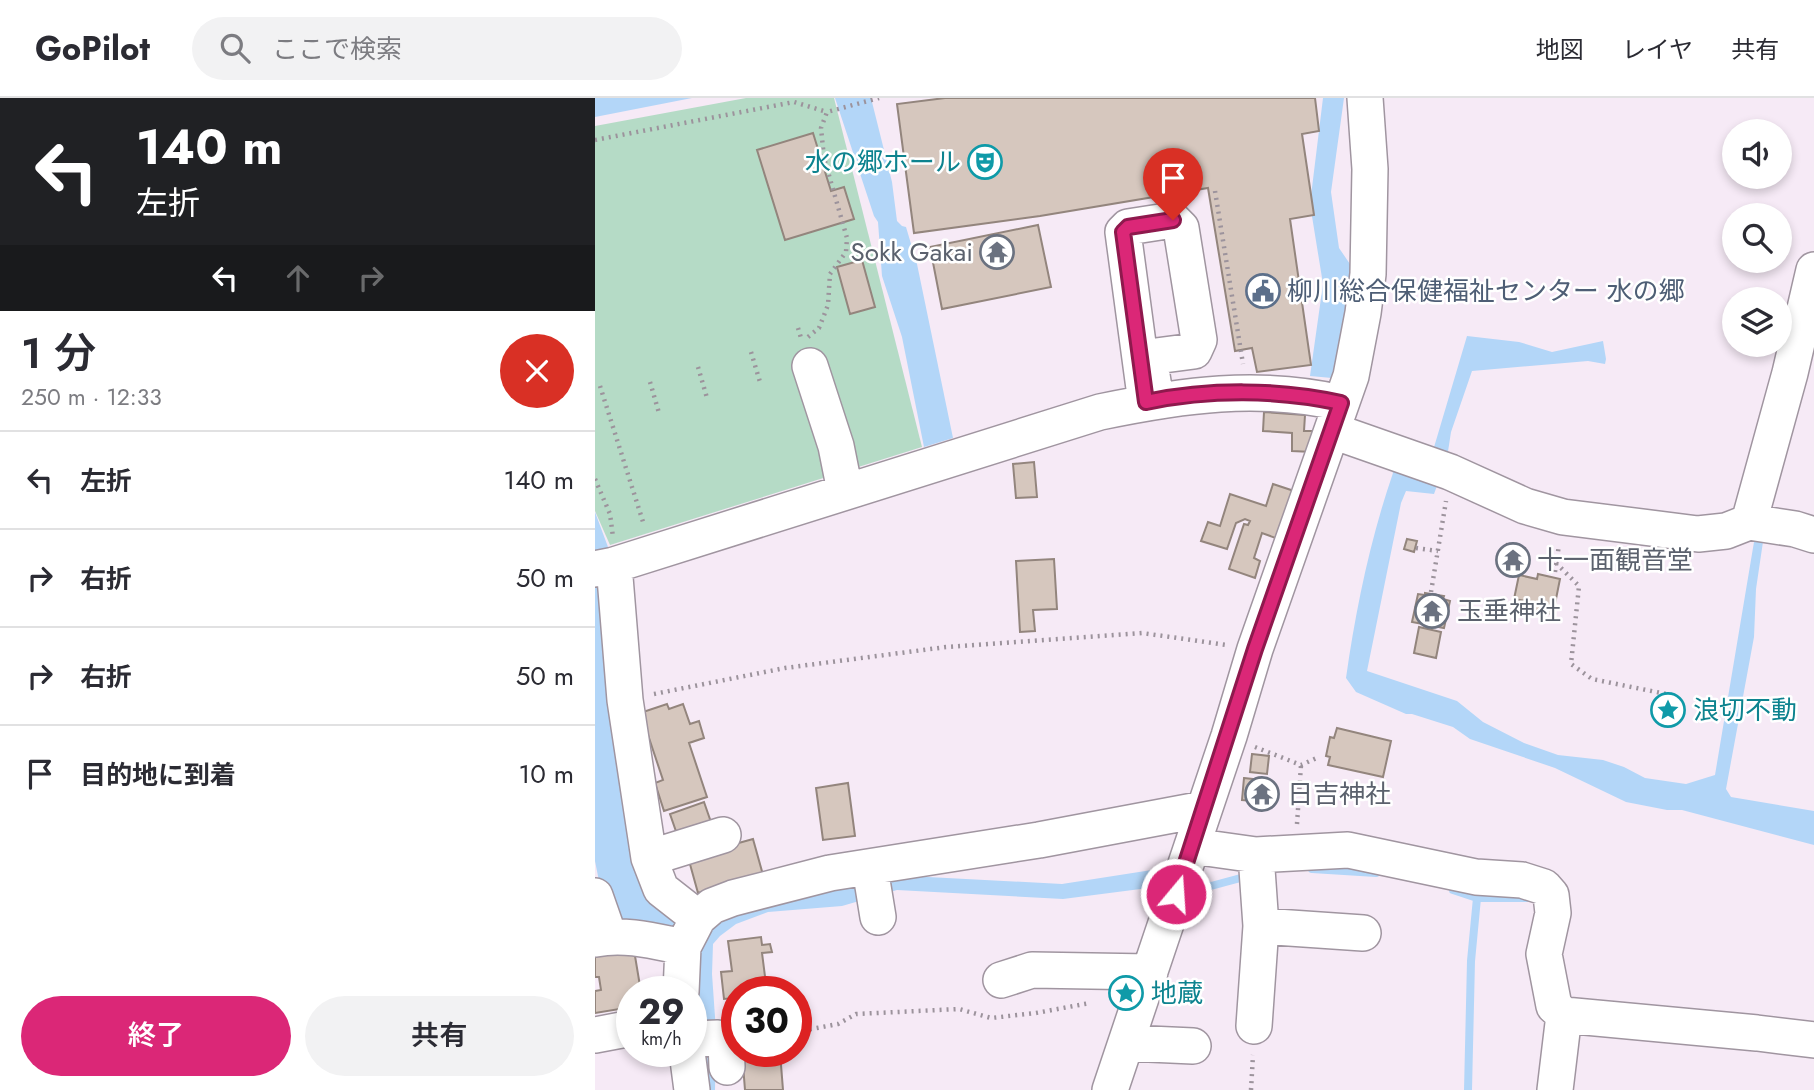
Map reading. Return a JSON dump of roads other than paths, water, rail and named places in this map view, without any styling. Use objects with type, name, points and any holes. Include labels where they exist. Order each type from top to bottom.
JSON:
[{"type":"street","points":[[1110,1090],[1127,1043],[1137,1003],[1150,972],[1229,736],[1255,649],[1353,365],[1368,274],[1370,169],[1365,98]]},
{"type":"street","points":[[1173,220],[1181,228],[1199,340],[1194,351],[1156,356],[1150,363],[1151,401],[1123,232],[1128,227],[1173,220]]},
{"type":"street","points":[[1749,522],[1790,373],[1814,270]]},
{"type":"street","points":[[806,354],[836,446],[845,491]]},
{"type":"street","points":[[691,933],[661,889],[649,858],[604,567],[1100,412],[1151,401],[1248,393],[1304,395],[1337,417],[1495,494],[1563,517],[1698,534],[1726,531],[1749,522],[1795,529],[1814,535]]},
{"type":"street","points":[[684,976],[691,933],[712,906],[733,898],[830,873],[870,871],[1204,809]]},
{"type":"street","points":[[649,858],[723,835]]},
{"type":"street","points":[[1184,870],[1257,866],[1294,853],[1348,850],[1476,877],[1522,880],[1544,887],[1551,895],[1553,913],[1544,954],[1554,1006],[1564,1015],[1814,1040]]},
{"type":"street","points":[[1257,866],[1261,926],[1244,969],[1259,1029]]},
{"type":"street","points":[[870,871],[877,913]]},
{"type":"street","points":[[595,896],[602,937],[644,938],[691,933]]},
{"type":"street","points":[[1261,926],[1363,933]]},
{"type":"street","points":[[1001,981],[1032,970],[1150,972]]},
{"type":"street","points":[[1555,1090],[1564,1015]]},
{"type":"street","points":[[595,1035],[616,1031]]},
{"type":"street","points":[[1127,1043],[1193,1046]]},
{"type":"street","points":[[692,1090],[699,1067]]},
{"type":"water","points":[[595,98],[692,98],[595,117]]},
{"type":"water","points":[[835,98],[871,98],[892,182],[897,221],[906,227],[917,264],[953,438],[924,447],[902,337],[882,276],[878,222]]},
{"type":"water","points":[[1323,98],[1344,98],[1331,192],[1339,248],[1352,267],[1353,283],[1347,300],[1332,378],[1310,376],[1323,284],[1310,204]]},
{"type":"water","points":[[1467,336],[1519,342],[1552,352],[1603,341],[1606,359],[1605,364],[1588,361],[1472,371],[1434,494],[1406,491],[1401,503],[1367,671],[1457,701],[1483,722],[1524,743],[1558,755],[1603,760],[1645,778],[1686,784],[1715,775],[1755,536],[1764,535],[1756,589],[1754,637],[1726,789],[1731,797],[1814,811],[1814,845],[1682,810],[1667,810],[1626,802],[1555,768],[1470,739],[1453,727],[1406,714],[1356,692],[1346,678],[1365,574],[1393,473],[1391,469],[1432,454]]},
{"type":"water","points":[[595,512],[608,547],[611,622],[685,933],[619,928],[603,901],[595,861]]},
{"type":"water","points":[[1171,867],[1165,886],[1063,899],[897,890],[842,906],[768,912],[736,924],[713,944],[715,1090],[701,1090],[699,1067],[707,1067],[707,976],[689,976],[714,919],[788,893],[909,876],[1062,884]]},
{"type":"waterway","points":[[1312,869],[1376,873]]},
{"type":"waterway","points":[[1189,882],[1211,886],[1248,876]]},
{"type":"waterway","points":[[1453,890],[1477,898],[1530,898]]},
{"type":"waterway","points":[[1468,1090],[1471,961],[1477,898]]},
{"type":"place","name":"水の郷ホール","points":[[985,162]]},
{"type":"place","name":"Sokk Gakai","points":[[997,252]]},
{"type":"place","name":"柳川総合保健福祉センター 水の郷","points":[[1263,291]]},
{"type":"place","name":"十一面観音堂","points":[[1513,560]]},
{"type":"place","name":"玉垂神社","points":[[1432,611]]},
{"type":"place","name":"浪切不動","points":[[1668,710]]},
{"type":"place","name":"日吉神社","points":[[1262,794]]},
{"type":"place","name":"地蔵","points":[[1126,993]]}]
